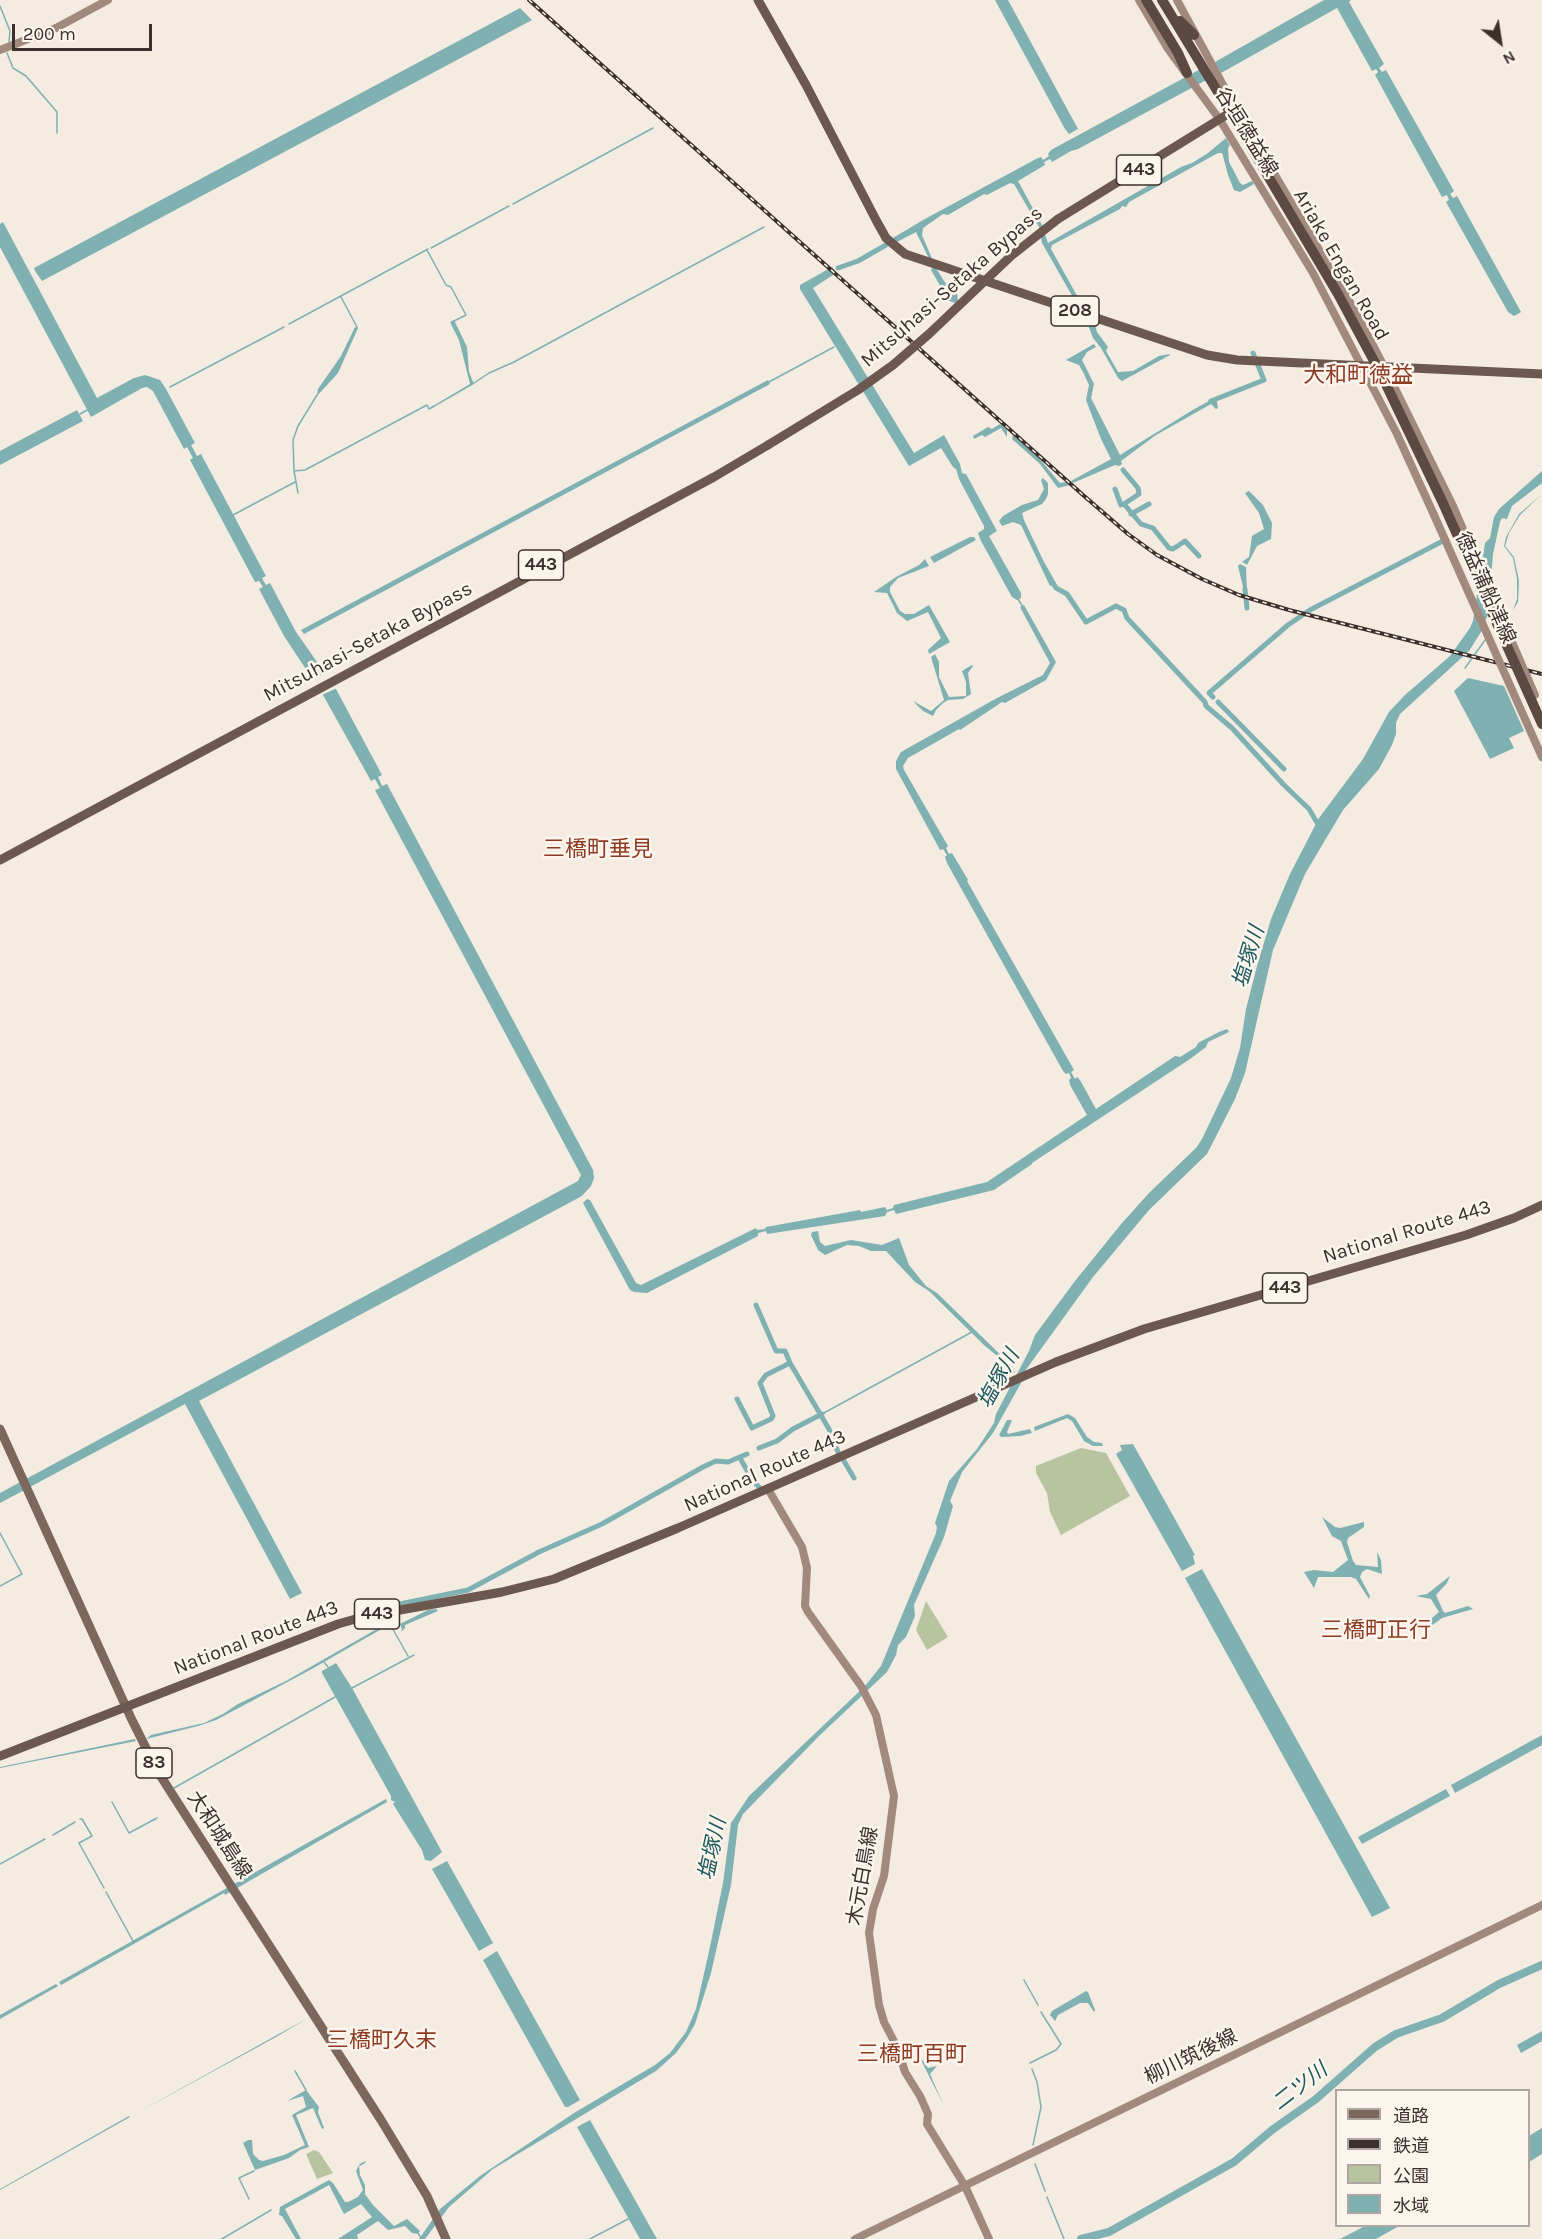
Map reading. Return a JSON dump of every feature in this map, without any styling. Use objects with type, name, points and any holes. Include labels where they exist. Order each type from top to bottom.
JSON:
[{"type":"highway","name":"208","points":[[758,0],[806,85],[886,238],[905,254],[1207,355],[1237,360],[1542,374]]},
{"type":"highway","points":[[1146,0],[1187,73]]},
{"type":"highway","points":[[1170,1],[1183,25],[1194,35]]},
{"type":"highway","name":"Ariake Engan Road","points":[[1170,1],[1332,284],[1386,384],[1442,501],[1542,723]]},
{"type":"highway","name":"Mitsuhasi-Setaka Bypass","points":[[0,855],[332,680],[657,502],[768,445],[858,390],[893,365],[1011,256],[1058,219],[1233,111]]},
{"type":"highway","name":"Mitsuhasi-Setaka Bypass","points":[[0,860],[317,688]]},
{"type":"highway","name":"National Route 443","points":[[0,1756],[338,1624],[366,1616],[501,1592],[554,1580],[617,1555],[1029,1374],[1144,1329],[1429,1246],[1503,1222],[1542,1205]]},
{"type":"main road","points":[[0,50],[56,28],[108,0]]},
{"type":"main road","name":"谷垣徳益線","points":[[1139,0],[1162,40],[1220,120],[1312,273],[1362,365]]},
{"type":"main road","name":"谷垣徳益線","points":[[1194,35],[1233,111],[1329,264],[1385,368]]},
{"type":"main road","points":[[1312,273],[1329,264]]},
{"type":"main road","points":[[1331,306],[1350,302]]},
{"type":"main road","name":"徳益蒲船津線","points":[[1362,365],[1398,434],[1542,757]]},
{"type":"main road","name":"徳益蒲船津線","points":[[1385,368],[1453,506],[1542,712]]},
{"type":"main road","points":[[1398,434],[1419,436]]},
{"type":"main road","name":"大和城島線","points":[[0,1429],[126,1707],[164,1782],[381,2120],[427,2196],[446,2239]]},
{"type":"main road","name":"木元白鳥線","points":[[765,1490],[802,1547],[807,1568],[805,1606],[861,1686],[876,1714],[894,1796],[884,1876],[868,1933],[879,2005],[905,2072],[928,2114],[927,2124],[965,2186],[989,2239]]},
{"type":"main road","name":"柳川筑後線","points":[[855,2239],[1542,1905]]},
{"type":"green space","points":[[1081,1448],[1106,1453],[1130,1496],[1061,1535],[1050,1512],[1047,1493],[1036,1473],[1036,1466]]},
{"type":"green space","points":[[926,1601],[948,1637],[927,1650],[916,1630]]},
{"type":"green space","points":[[314,2150],[319,2152],[333,2173],[317,2179],[306,2154]]},
{"type":"water","points":[[995,0],[1008,0],[1078,129],[1069,134],[1065,129]]},
{"type":"water","points":[[1324,0],[1351,0],[1349,2],[1384,64],[1379,68],[1382,72],[1386,70],[1454,191],[1450,194],[1453,198],[1457,196],[1521,312],[1518,314],[1514,316],[1508,312],[1446,202],[1449,200],[1447,195],[1442,197],[1375,75],[1378,72],[1376,69],[1372,71],[1337,8],[1221,73],[1215,62]]},
{"type":"water","points":[[520,8],[532,20],[42,281],[35,271],[34,268]]},
{"type":"water","points":[[1206,66],[1212,77],[1078,149],[1052,162],[1050,159],[1044,162],[1045,165],[1018,181],[1042,225],[1048,243],[1181,167],[1192,163],[1226,138],[1230,145],[1228,148],[1229,162],[1240,183],[1243,185],[1252,181],[1254,184],[1240,192],[1234,190],[1222,153],[1218,153],[1129,202],[1126,207],[1122,206],[1052,245],[1051,249],[1090,319],[1094,321],[1097,332],[1108,347],[1106,351],[1118,372],[1133,371],[1159,356],[1170,355],[1122,381],[1118,378],[1093,338],[1087,322],[1042,243],[1039,227],[1014,184],[1010,183],[987,195],[984,194],[948,215],[943,214],[923,228],[922,235],[936,268],[946,284],[957,293],[958,301],[955,303],[944,299],[942,289],[931,270],[933,267],[916,232],[897,242],[893,238],[1036,159],[1041,157],[1043,160],[1049,156],[1051,150]]},
{"type":"water","points":[[3,222],[97,398],[134,378],[145,375],[160,380],[166,389],[195,443],[191,445],[197,456],[201,454],[266,576],[262,578],[266,585],[270,583],[296,632],[336,689],[382,775],[378,777],[382,786],[387,784],[593,1170],[594,1178],[591,1186],[582,1196],[199,1401],[302,1593],[290,1599],[185,1404],[0,1503],[0,1493],[578,1181],[581,1175],[375,790],[380,788],[375,779],[371,781],[323,695],[284,636],[259,589],[263,587],[259,581],[255,582],[190,460],[193,458],[187,447],[184,449],[153,391],[147,387],[91,417],[0,247],[0,224]]},
{"type":"water","points":[[832,267],[836,272],[813,288],[914,453],[944,435],[960,464],[962,473],[966,474],[997,531],[989,536],[1021,593],[1021,598],[1017,600],[1012,597],[981,541],[978,533],[984,529],[984,526],[956,469],[941,448],[909,466],[800,289],[800,285]]},
{"type":"water","points":[[454,320],[467,347],[469,372],[474,384],[434,407],[470,384],[459,340],[450,322]]},
{"type":"water","points":[[355,327],[358,328],[338,373],[317,396],[318,389],[341,356]]},
{"type":"water","points":[[1094,344],[1096,347],[1087,352],[1082,360],[1094,384],[1091,398],[1120,455],[1216,397],[1218,408],[1216,409],[1211,404],[1156,435],[1121,461],[1122,464],[1119,466],[1115,465],[1073,483],[1071,481],[1111,459],[1086,400],[1089,385],[1079,365],[1066,360]]},
{"type":"water","points":[[768,380],[770,384],[304,634],[301,630]]},
{"type":"water","points":[[77,410],[83,421],[0,465],[0,451]]},
{"type":"water","points":[[1000,424],[1007,430],[1007,437],[1001,428],[985,437],[982,435],[974,439],[973,436],[988,427],[992,429]]},
{"type":"water","points":[[1013,435],[1038,457],[1060,483],[1067,482],[1070,485],[1058,488],[1040,464],[1012,439]]},
{"type":"water","name":"塩塚川","points":[[1542,471],[1542,483],[1512,506],[1507,519],[1502,518],[1500,522],[1493,554],[1488,614],[1481,632],[1469,651],[1400,714],[1392,745],[1379,769],[1343,810],[1305,874],[1273,950],[1245,1073],[1235,1099],[1207,1154],[1149,1210],[1093,1277],[1025,1371],[1021,1383],[993,1433],[962,1472],[950,1501],[953,1506],[944,1537],[914,1605],[915,1616],[906,1637],[898,1645],[896,1655],[887,1672],[818,1737],[743,1814],[738,1825],[731,1885],[711,1973],[695,2024],[687,2038],[676,2053],[656,2071],[493,2169],[449,2207],[425,2239],[419,2239],[440,2209],[480,2176],[574,2113],[655,2065],[670,2053],[686,2032],[696,2009],[710,1947],[723,1883],[731,1823],[749,1796],[865,1686],[881,1666],[936,1533],[935,1523],[949,1481],[977,1449],[994,1423],[996,1414],[1035,1335],[1122,1223],[1150,1192],[1196,1148],[1202,1139],[1231,1078],[1240,1048],[1246,1009],[1257,966],[1271,919],[1290,874],[1319,818],[1363,759],[1389,712],[1450,656],[1470,628],[1485,543],[1490,538],[1494,517],[1499,509]]},
{"type":"water","points":[[1043,478],[1048,483],[1046,499],[1042,504],[1022,513],[1057,585],[1050,586],[1021,525],[1013,522],[1002,526],[999,521],[1003,516],[1022,505],[1038,500],[1044,489],[1041,480]]},
{"type":"water","points":[[1249,491],[1263,505],[1272,523],[1271,539],[1257,546],[1247,565],[1242,562],[1249,557],[1252,536],[1264,529],[1259,513],[1245,493]]},
{"type":"water","points":[[1542,494],[1520,515],[1509,533],[1505,546],[1514,557],[1519,581],[1518,602],[1513,610],[1517,599],[1517,579],[1513,558],[1504,546],[1506,537],[1519,514]]},
{"type":"water","points":[[970,537],[976,540],[934,563],[930,557]]},
{"type":"water","points":[[925,559],[929,566],[898,578],[890,587],[890,592],[900,611],[905,614],[914,614],[929,605],[950,642],[929,654],[928,650],[941,638],[928,612],[907,621],[897,613],[887,593],[874,592]]},
{"type":"water","points":[[1240,564],[1246,567],[1247,596],[1238,566]]},
{"type":"water","points":[[1024,605],[1056,662],[1046,680],[1005,703],[1002,702],[960,730],[908,758],[903,766],[904,770],[948,846],[946,848],[949,854],[952,853],[968,880],[1074,1070],[1071,1072],[1075,1079],[1077,1077],[1080,1080],[1096,1109],[1175,1056],[1180,1057],[1196,1047],[1198,1043],[1219,1032],[1227,1029],[1229,1032],[1208,1042],[1206,1047],[1190,1059],[994,1190],[896,1214],[894,1210],[887,1212],[885,1216],[767,1234],[766,1231],[758,1233],[758,1236],[647,1293],[630,1290],[583,1203],[587,1199],[590,1200],[636,1283],[641,1285],[756,1228],[757,1230],[765,1229],[860,1210],[861,1212],[885,1207],[887,1210],[893,1208],[894,1205],[987,1182],[1087,1115],[1070,1085],[1069,1073],[1066,1074],[1063,1071],[947,863],[945,857],[947,855],[943,849],[940,850],[896,769],[896,761],[901,752],[1043,675],[1050,663],[1020,607]]},
{"type":"water","points":[[935,654],[939,662],[939,677],[949,697],[966,696],[966,682],[962,671],[973,666],[968,673],[971,694],[963,699],[948,700],[936,710],[933,716],[923,711],[913,701],[931,711],[944,700],[931,657]]},
{"type":"water","points":[[1468,678],[1504,686],[1524,731],[1509,738],[1514,748],[1490,759],[1454,691]]},
{"type":"water","points":[[818,1231],[820,1242],[825,1246],[851,1240],[882,1245],[899,1238],[909,1265],[926,1286],[937,1293],[1012,1366],[1015,1373],[1012,1374],[1001,1359],[929,1291],[915,1282],[886,1251],[871,1251],[859,1246],[847,1245],[825,1255],[818,1250],[811,1235],[812,1232]]},
{"type":"water","points":[[1068,1414],[1075,1418],[1087,1437],[1094,1442],[1102,1443],[1103,1446],[1093,1446],[1084,1441],[1072,1421],[1067,1418],[1035,1431],[1034,1427]]},
{"type":"water","points":[[1007,1420],[1012,1420],[1008,1434],[1030,1429],[1032,1433],[1001,1437],[999,1435]]},
{"type":"water","points":[[1133,1444],[1195,1555],[1193,1556],[1195,1564],[1182,1571],[1116,1454],[1122,1450],[1120,1445]]},
{"type":"water","points":[[1322,1517],[1340,1528],[1364,1522],[1364,1527],[1348,1538],[1347,1542],[1356,1565],[1378,1567],[1377,1552],[1381,1560],[1382,1574],[1367,1569],[1360,1577],[1370,1596],[1369,1599],[1356,1579],[1318,1577],[1314,1588],[1304,1572],[1314,1570],[1333,1572],[1348,1560],[1341,1541],[1332,1536]]},
{"type":"water","points":[[1202,1569],[1390,1908],[1372,1917],[1185,1578]]},
{"type":"water","points":[[1450,1576],[1436,1595],[1443,1611],[1445,1613],[1468,1606],[1473,1609],[1442,1618],[1427,1629],[1418,1630],[1439,1612],[1431,1599],[1416,1596],[1427,1594]]},
{"type":"water","points":[[428,1610],[438,1611],[405,1625],[401,1632],[400,1624]]},
{"type":"water","points":[[397,1615],[399,1619],[216,1720],[146,1739],[151,1735],[204,1723],[223,1714],[397,1618]]},
{"type":"water","points":[[336,1663],[442,1852],[431,1861],[425,1860],[422,1850],[393,1804],[395,1802],[391,1800],[391,1796],[322,1673]]},
{"type":"water","points":[[1542,1735],[1542,1745],[1455,1793],[1451,1785]]},
{"type":"water","points":[[135,1739],[136,1741],[0,1768],[0,1767]]},
{"type":"water","points":[[1446,1789],[1450,1796],[1362,1844],[1358,1837]]},
{"type":"water","points":[[386,1799],[387,1802],[225,1895],[224,1893],[61,1985],[59,1982]]},
{"type":"water","points":[[447,1861],[493,1943],[479,1951],[432,1869]]},
{"type":"water","points":[[497,1951],[580,2100],[568,2107],[565,2107],[483,1960]]},
{"type":"water","points":[[56,1984],[58,1986],[0,2019],[0,2015]]},
{"type":"water","points":[[1086,1991],[1094,2012],[1088,2003],[1080,2003],[1058,2015],[1055,2021],[1050,2015],[1052,2011]]},
{"type":"water","points":[[308,2018],[276,2037],[135,2114],[277,2035]]},
{"type":"water","points":[[1542,2031],[1542,2041],[1521,2053],[1517,2045]]},
{"type":"water","points":[[918,2054],[928,2068],[937,2066],[930,2074],[943,2104]]},
{"type":"water","points":[[306,2090],[319,2107],[318,2112],[324,2128],[322,2129],[313,2108],[296,2115],[309,2147],[289,2158],[255,2170],[243,2143],[248,2140],[252,2140],[253,2154],[263,2161],[284,2155],[305,2145],[292,2115],[306,2107],[303,2096],[287,2101]]},
{"type":"water","points":[[130,2117],[0,2190],[0,2189]]},
{"type":"water","points":[[590,2120],[657,2239],[640,2239],[577,2127]]},
{"type":"water","points":[[1542,2128],[1542,2154],[1530,2161],[1530,2135]]},
{"type":"water","points":[[359,2165],[360,2175],[365,2185],[365,2194],[373,2205],[394,2226],[407,2219],[420,2231],[418,2234],[412,2233],[405,2226],[388,2230],[378,2221],[357,2235],[358,2239],[338,2239],[372,2217],[361,2204],[344,2214],[329,2185],[285,2209],[301,2239],[296,2239],[282,2216],[279,2215],[280,2207],[329,2180],[345,2202],[358,2197],[363,2190],[356,2171]]},
{"type":"water","points":[[1363,2227],[1397,2227],[1376,2239],[1340,2239]]},
{"type":"pier","points":[[327,672],[337,688],[322,695],[312,680]]},
{"type":"waterway","points":[[0,6],[10,31],[9,42]]},
{"type":"waterway","points":[[7,53],[13,68],[26,76],[57,112],[57,133]]},
{"type":"waterway","points":[[513,204],[653,128]]},
{"type":"waterway","points":[[431,248],[509,206]]},
{"type":"waterway","points":[[474,383],[764,227]]},
{"type":"waterway","points":[[838,268],[858,261],[886,245]]},
{"type":"waterway","points":[[289,324],[428,249]]},
{"type":"waterway","points":[[427,250],[466,315],[452,322]]},
{"type":"waterway","points":[[341,297],[356,329]]},
{"type":"waterway","points":[[170,387],[284,327]]},
{"type":"waterway","points":[[767,383],[834,347]]},
{"type":"waterway","points":[[1211,401],[1264,380],[1253,353]]},
{"type":"waterway","points":[[298,493],[294,471],[293,440],[298,426],[317,395]]},
{"type":"waterway","points":[[294,471],[305,470],[427,405],[429,409],[434,406]]},
{"type":"waterway","points":[[80,414],[89,409]]},
{"type":"waterway","points":[[1123,470],[1138,488],[1139,494],[1124,504]]},
{"type":"waterway","points":[[233,515],[295,482]]},
{"type":"waterway","points":[[1115,489],[1121,505],[1124,504],[1141,524],[1153,528],[1169,548],[1173,549],[1185,541],[1199,556]]},
{"type":"waterway","points":[[1131,514],[1149,504]]},
{"type":"waterway","points":[[1213,697],[1209,693],[1288,625],[1310,610],[1441,542]]},
{"type":"waterway","points":[[1051,580],[1056,588],[1067,594],[1086,622],[1116,606],[1124,610],[1127,618],[1205,702],[1206,706],[1232,728],[1309,809],[1319,826]]},
{"type":"waterway","points":[[1245,589],[1247,608]]},
{"type":"waterway","points":[[1018,599],[1023,607]]},
{"type":"waterway","points":[[1506,620],[1509,615]]},
{"type":"waterway","points":[[1465,668],[1485,640]]},
{"type":"waterway","points":[[1218,702],[1284,769]]},
{"type":"waterway","points":[[756,1305],[776,1351],[785,1351],[829,1429],[838,1452]]},
{"type":"waterway","points":[[822,1414],[972,1332]]},
{"type":"waterway","points":[[737,1399],[752,1428],[771,1419],[773,1416],[760,1383],[766,1375],[790,1363]]},
{"type":"waterway","points":[[759,1448],[777,1441],[793,1429],[822,1414]]},
{"type":"waterway","points":[[395,1605],[468,1590],[539,1552],[602,1524],[703,1467],[716,1461],[728,1462],[747,1454]]},
{"type":"waterway","points":[[740,1458],[753,1481],[764,1492]]},
{"type":"waterway","points":[[844,1461],[854,1478]]},
{"type":"waterway","points":[[0,1533],[22,1574],[0,1586]]},
{"type":"waterway","points":[[390,1624],[408,1656]]},
{"type":"waterway","points":[[352,1688],[414,1655]]},
{"type":"waterway","points":[[324,1662],[328,1667]]},
{"type":"waterway","points":[[174,1788],[335,1697]]},
{"type":"waterway","points":[[112,1802],[129,1833],[157,1818]]},
{"type":"waterway","points":[[80,1819],[92,1836],[79,1843],[104,1888]]},
{"type":"waterway","points":[[53,1835],[75,1822]]},
{"type":"waterway","points":[[0,1864],[45,1839]]},
{"type":"waterway","points":[[106,1892],[133,1941]]},
{"type":"waterway","name":"二ツ川","points":[[1081,2239],[1109,2232],[1234,2162],[1272,2130],[1316,2099],[1375,2047],[1396,2034],[1442,2018],[1499,1984],[1542,1965]]},
{"type":"waterway","points":[[1024,1980],[1038,2005]]},
{"type":"waterway","points":[[1030,2063],[1056,2050],[1061,2044],[1041,2012]]},
{"type":"waterway","points":[[1032,2069],[1037,2082],[1041,2107],[1033,2145]]},
{"type":"waterway","points":[[295,2071],[306,2090]]},
{"type":"waterway","points":[[360,2165],[365,2162]]},
{"type":"waterway","points":[[1035,2164],[1045,2191]]},
{"type":"waterway","points":[[249,2199],[239,2178],[254,2171]]},
{"type":"waterway","points":[[1047,2197],[1064,2239]]},
{"type":"waterway","points":[[222,2239],[271,2210]]},
{"type":"waterway","points":[[590,2239],[628,2219]]},
{"type":"waterway","points":[[418,2233],[421,2238]]},
{"type":"railway","points":[[529,0],[1083,495],[1128,534],[1157,555],[1202,579],[1239,595],[1289,610],[1542,674]]},
{"type":"district","name":"大和町徳益","points":[[1358,376]]},
{"type":"district","name":"三橋町垂見","points":[[598,850]]},
{"type":"district","name":"三橋町正行","points":[[1376,1631]]},
{"type":"district","name":"三橋町久末","points":[[382,2041]]},
{"type":"district","name":"三橋町百町","points":[[912,2055]]}]
